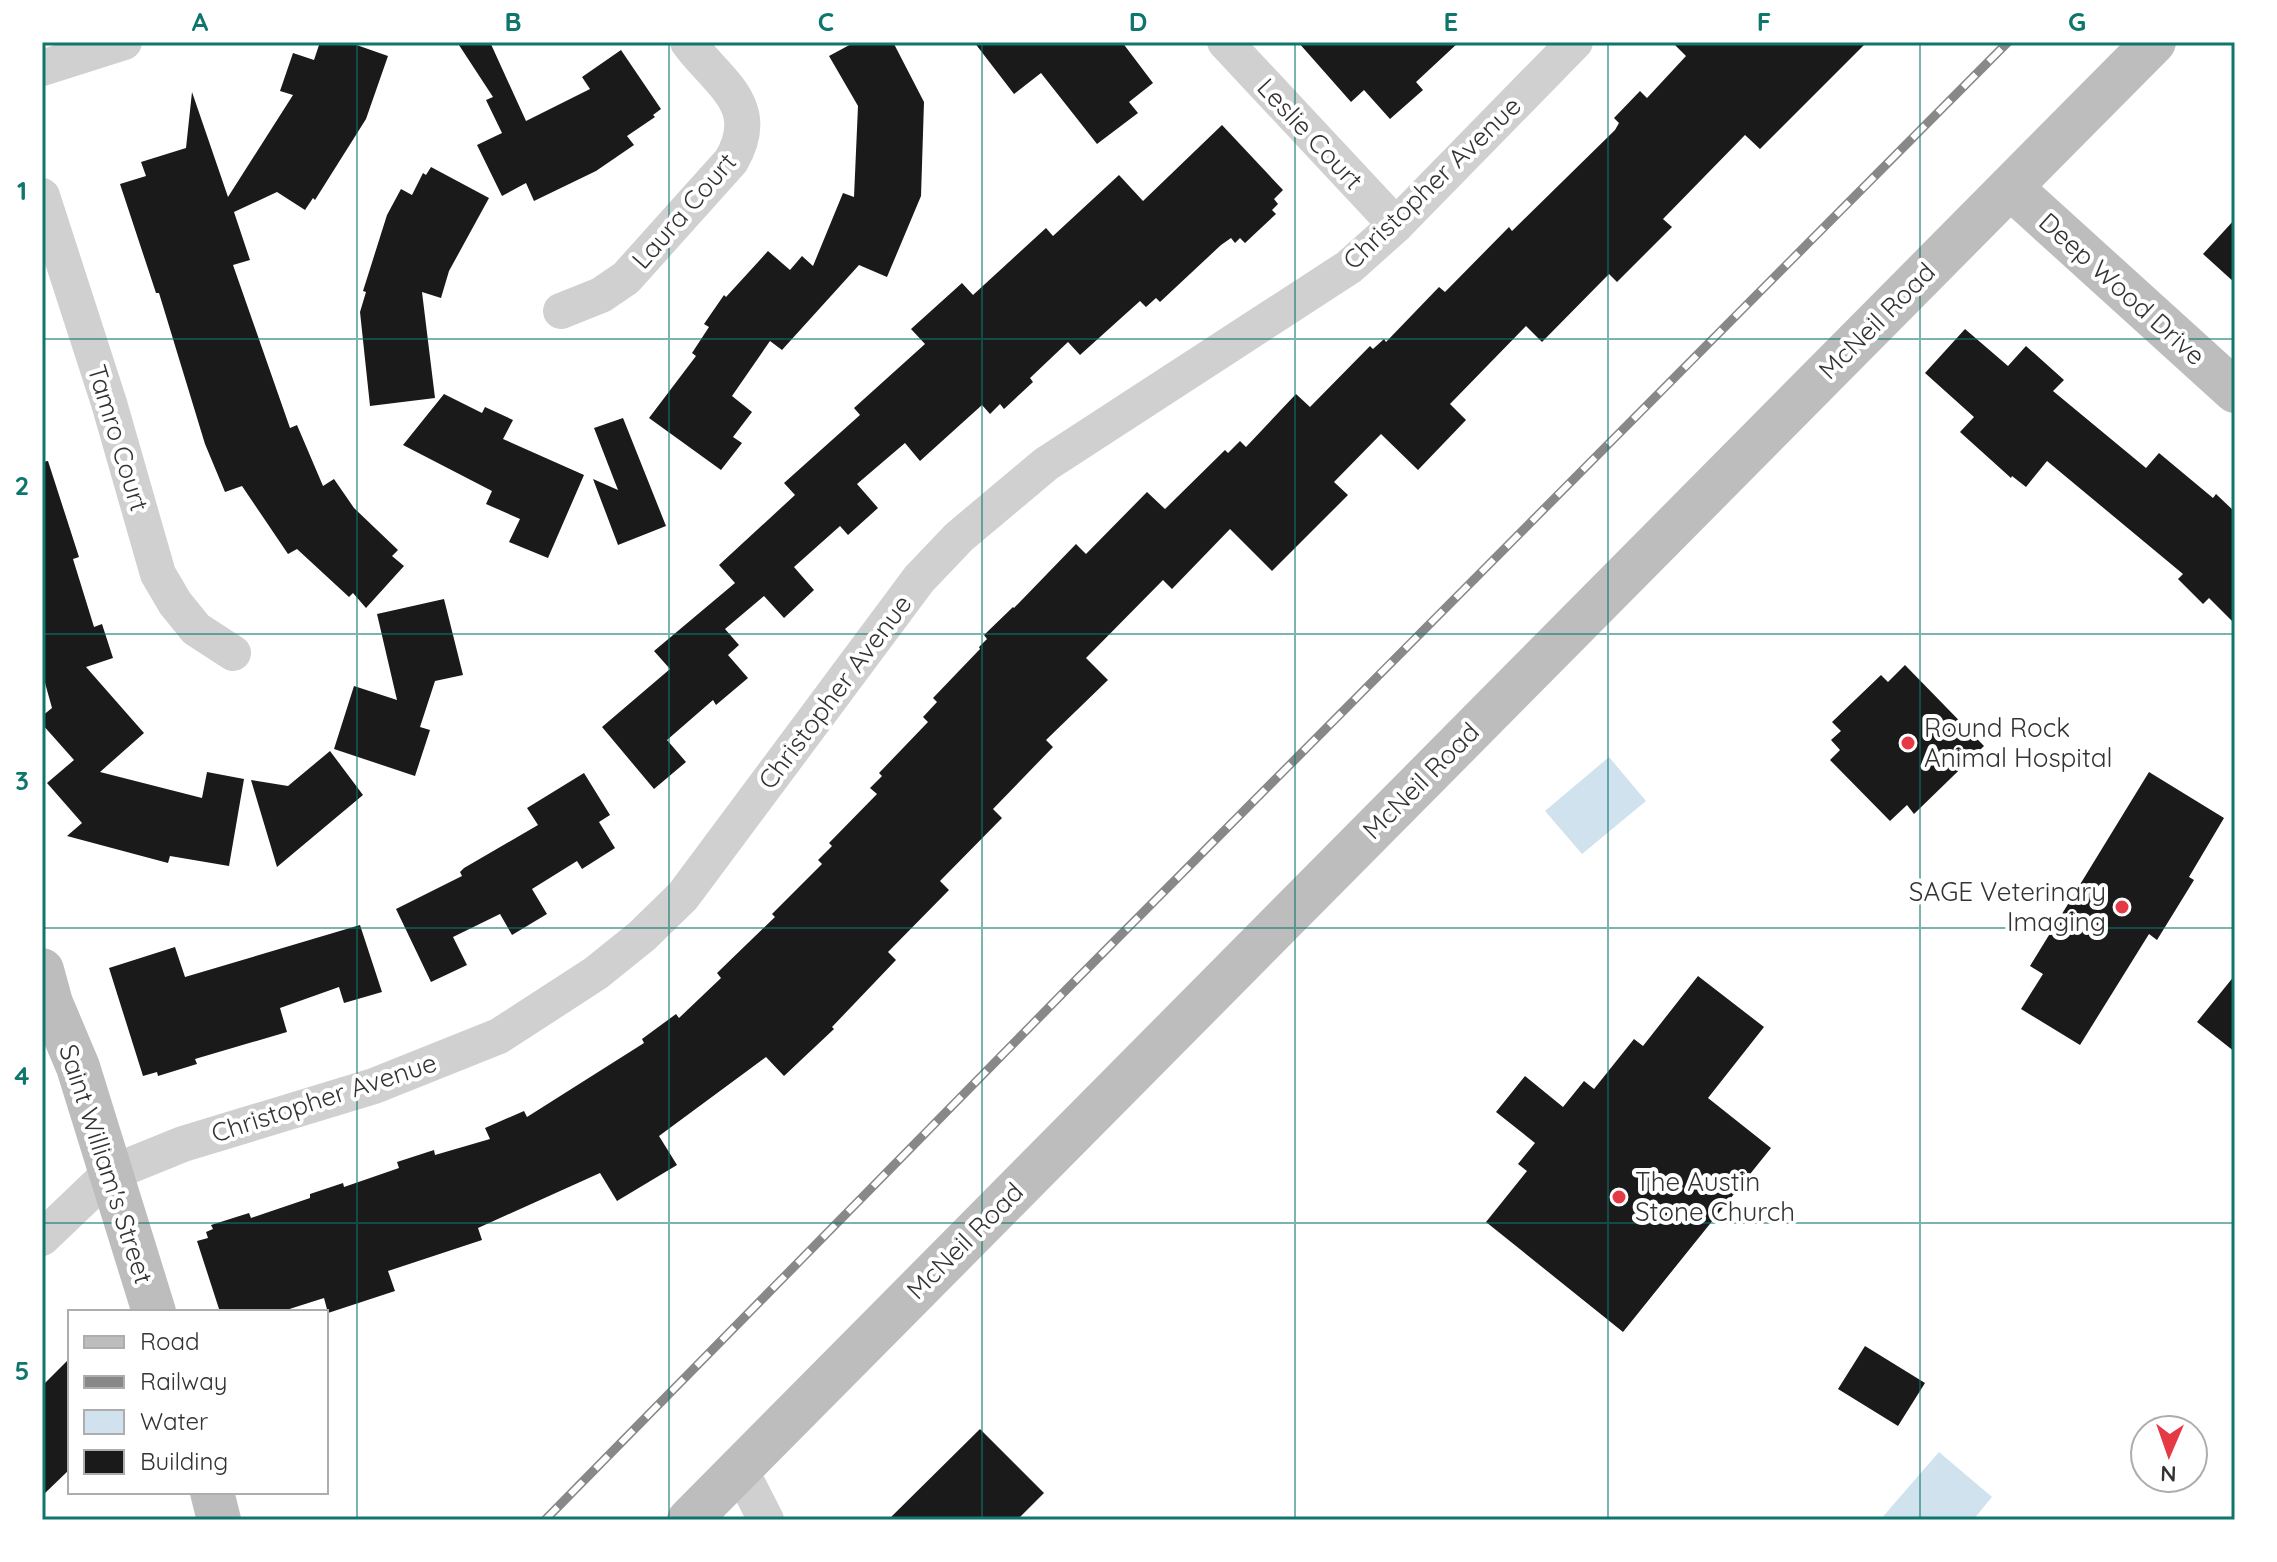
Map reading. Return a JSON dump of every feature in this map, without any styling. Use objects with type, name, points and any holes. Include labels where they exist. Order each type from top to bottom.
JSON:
[{"type":"main road","name":"McNeil Road","points":[[689,1520],[2154,42]]},
{"type":"main road","name":"Deep Wood Drive","points":[[2010,187],[2235,391]]},
{"type":"main road","name":"Saint William's Street","points":[[42,970],[51,1003],[78,1067],[153,1310]]},
{"type":"street","points":[[42,68],[124,42]]},
{"type":"street","name":"Laura Court","points":[[561,311],[601,295],[626,278],[731,161],[739,147],[744,126],[740,106],[688,42]]},
{"type":"street","name":"Leslie Court","points":[[1225,42],[1396,225]]},
{"type":"street","name":"Christopher Avenue","points":[[42,1238],[109,1174],[183,1144],[374,1086],[473,1048],[511,1028],[596,973],[642,936],[683,896],[919,579],[959,537],[1046,464],[1349,267],[1396,225],[1575,42]]},
{"type":"street","name":"Tamro Court","points":[[42,196],[109,403],[158,574],[175,603],[196,629],[233,653]]},
{"type":"street","points":[[740,1469],[766,1520]]},
{"type":"water","points":[[1609,757],[1646,801],[1582,854],[1545,811]]},
{"type":"water","points":[[1939,1452],[1992,1497],[1973,1520],[1880,1520]]},
{"type":"building","points":[[320,42],[348,42],[388,56],[366,119],[315,200],[313,198],[305,210],[277,192],[234,212],[250,260],[233,265],[290,428],[297,425],[323,486],[334,479],[354,508],[398,550],[392,556],[404,566],[366,608],[353,593],[349,597],[297,549],[288,554],[242,486],[225,492],[205,444],[159,293],[156,293],[120,184],[146,176],[141,162],[186,148],[192,92],[228,197],[293,95],[280,91],[293,53],[314,60]]},
{"type":"building","points":[[457,42],[490,42],[526,121],[590,89],[582,77],[621,50],[661,109],[653,115],[655,117],[627,136],[634,145],[596,171],[534,201],[526,183],[502,196],[477,145],[502,133],[486,100],[493,97]]},
{"type":"building","points":[[855,42],[893,42],[924,102],[921,196],[887,277],[859,265],[782,350],[770,341],[732,396],[752,412],[733,437],[742,443],[721,470],[649,418],[696,356],[692,353],[709,327],[704,324],[724,295],[726,297],[768,251],[790,270],[802,256],[813,266],[843,193],[854,197],[858,106],[829,56]]},
{"type":"building","points":[[974,42],[1122,42],[1153,83],[1129,102],[1138,113],[1097,144],[1041,73],[1014,94]]},
{"type":"building","points":[[1298,42],[1459,42],[1416,82],[1423,90],[1390,119],[1364,90],[1351,102]]},
{"type":"building","points":[[1672,42],[1867,42],[1760,149],[1745,135],[1663,219],[1672,227],[1617,282],[1609,274],[1542,342],[1526,326],[1450,404],[1466,420],[1418,470],[1381,434],[1334,482],[1348,495],[1272,571],[1230,529],[1172,589],[1163,580],[1086,658],[1108,680],[1046,740],[1053,747],[993,809],[1002,818],[940,881],[949,890],[888,952],[896,960],[832,1027],[834,1029],[784,1076],[766,1057],[659,1136],[677,1165],[617,1201],[600,1173],[478,1228],[482,1240],[388,1271],[395,1291],[328,1313],[324,1298],[286,1310],[219,1310],[197,1241],[208,1238],[206,1232],[213,1229],[211,1225],[249,1213],[251,1218],[343,1183],[344,1187],[399,1168],[397,1162],[434,1150],[435,1155],[490,1139],[485,1128],[524,1111],[527,1117],[644,1043],[642,1039],[676,1014],[679,1018],[721,978],[717,973],[775,917],[772,914],[822,864],[818,860],[832,846],[829,843],[877,794],[870,788],[882,776],[879,773],[928,722],[923,717],[937,702],[933,698],[980,649],[987,639],[984,635],[1076,544],[1086,554],[1147,492],[1165,509],[1225,450],[1228,453],[1240,441],[1246,447],[1296,394],[1310,407],[1370,346],[1373,349],[1384,339],[1386,342],[1439,287],[1445,292],[1509,227],[1512,231],[1615,130],[1619,123],[1614,118],[1640,91],[1647,98],[1686,56]]},
{"type":"building","points":[[1222,125],[1283,190],[1274,199],[1278,204],[1272,210],[1276,214],[1245,243],[1240,238],[1235,243],[1231,238],[1221,245],[1160,302],[1156,298],[1146,307],[1140,301],[1080,355],[1068,342],[1030,378],[1033,382],[1004,409],[1000,404],[990,414],[982,405],[920,461],[905,443],[857,484],[878,508],[848,535],[840,526],[794,567],[814,590],[784,618],[764,596],[725,629],[739,645],[728,655],[748,678],[716,705],[713,700],[667,740],[686,762],[654,789],[602,727],[670,669],[654,651],[735,583],[719,565],[795,495],[784,483],[860,415],[854,408],[925,344],[911,329],[962,283],[973,295],[1046,228],[1053,236],[1119,175],[1143,201]]},
{"type":"building","points":[[431,167],[489,198],[449,271],[441,298],[422,292],[435,398],[370,406],[360,312],[366,292],[363,291],[387,215],[401,189],[412,195],[423,173],[426,175]]},
{"type":"building","points":[[2235,219],[2235,283],[2203,254]]},
{"type":"building","points":[[1965,329],[2008,366],[2026,346],[2064,380],[2053,391],[2146,468],[2159,453],[2213,498],[2216,494],[2235,512],[2235,624],[2209,598],[2203,604],[2178,579],[2183,574],[2047,461],[2026,487],[2011,478],[1960,432],[1974,417],[1925,373]]},
{"type":"building","points":[[444,394],[482,413],[485,407],[513,420],[503,439],[584,475],[548,558],[509,542],[520,519],[486,504],[492,491],[403,445]]},
{"type":"building","points":[[623,418],[666,526],[618,545],[593,479],[618,490],[594,428]]},
{"type":"building","points":[[48,461],[79,557],[73,559],[94,627],[102,624],[113,658],[86,667],[144,733],[100,772],[202,798],[207,772],[244,779],[229,866],[170,856],[168,863],[67,836],[82,823],[47,783],[74,760],[42,724],[42,716],[52,708],[42,672],[42,462]]},
{"type":"building","points":[[444,599],[463,675],[435,681],[420,727],[430,730],[415,776],[334,749],[354,686],[397,700],[377,614]]},
{"type":"building","name":"Round Rock Animal Hospital","points":[[1905,665],[1984,746],[1914,814],[1907,805],[1890,821],[1830,760],[1840,750],[1831,740],[1841,731],[1832,722],[1881,675],[1888,682]]},
{"type":"building","points":[[330,751],[363,795],[277,867],[251,780],[288,786]]},
{"type":"building","name":"SAGE Veterinary Imaging","points":[[2149,772],[2224,818],[2189,877],[2194,880],[2157,940],[2149,934],[2080,1045],[2021,1009],[2043,974],[2030,966]]},
{"type":"building","points":[[584,773],[610,815],[599,822],[615,848],[582,869],[577,861],[532,889],[547,914],[512,935],[500,914],[453,937],[467,965],[431,982],[396,909],[462,876],[460,872],[464,868],[538,825],[527,808]]},
{"type":"building","points":[[360,925],[382,992],[344,1003],[339,987],[280,1008],[287,1032],[195,1059],[197,1064],[158,1076],[157,1072],[143,1076],[109,968],[175,947],[185,977]]},
{"type":"building","points":[[2235,975],[2235,1052],[2197,1022]]},
{"type":"building","name":"The Austin Stone Church","points":[[1698,976],[1764,1027],[1708,1098],[1771,1148],[1623,1332],[1486,1222],[1527,1171],[1518,1164],[1535,1143],[1496,1112],[1525,1076],[1563,1107],[1584,1081],[1594,1089],[1634,1039],[1643,1046]]},
{"type":"building","points":[[1865,1346],[1925,1383],[1898,1426],[1838,1389]]},
{"type":"building","points":[[68,1360],[68,1471],[42,1496],[42,1386]]},
{"type":"building","points":[[980,1429],[1044,1493],[1017,1520],[888,1520]]},
{"type":"railway","points":[[545,1520],[1068,988],[2008,42]]},
{"type":"place","name":"Round Rock Animal Hospital","points":[[1908,743]]},
{"type":"place","name":"SAGE Veterinary Imaging","points":[[2122,907]]},
{"type":"place","name":"The Austin Stone Church","points":[[1619,1197]]}]
